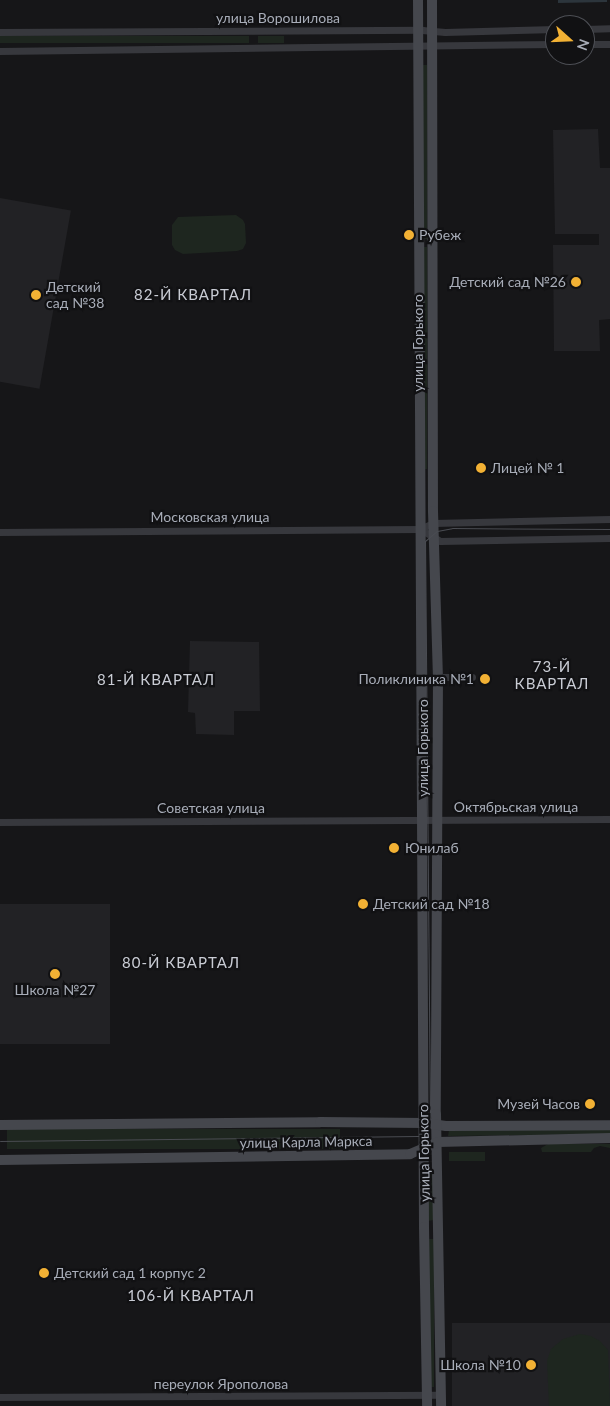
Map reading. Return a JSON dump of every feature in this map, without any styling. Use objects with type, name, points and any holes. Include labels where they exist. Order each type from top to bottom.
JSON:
[{"type":"main road","name":"улица Горького","points":[[418,0],[424,1227],[427,1401]]},
{"type":"main road","name":"улица Горького","points":[[432,0],[433,539],[438,677],[436,820],[437,1126],[441,1406]]},
{"type":"main road","name":"улица Карла Маркса","points":[[0,1125],[320,1122],[424,1123],[437,1126],[610,1125]]},
{"type":"main road","name":"улица Карла Маркса","points":[[0,1160],[387,1155],[410,1154],[438,1142],[610,1138]]},
{"type":"main road","points":[[424,1227],[438,1227]]},
{"type":"street","points":[[595,29],[610,28]]},
{"type":"street","name":"улица Ворошилова","points":[[0,32],[419,30],[445,32],[545,29]]},
{"type":"street","points":[[0,51],[545,44]]},
{"type":"street","points":[[595,44],[610,44]]},
{"type":"street","name":"Московская улица","points":[[0,532],[420,529],[433,523],[610,519]]},
{"type":"street","points":[[420,529],[433,539],[442,541],[610,538]]},
{"type":"street","points":[[438,677],[472,677]]},
{"type":"street","name":"Октябрьская улица","points":[[423,820],[610,819]]},
{"type":"street","name":"Советская улица","points":[[0,822],[423,820]]},
{"type":"street","name":"переулок Ярополова","points":[[0,1397],[427,1401],[441,1395]]},
{"type":"shaded area","points":[[558,0],[607,0],[607,2],[558,3]]},
{"type":"shaded area","points":[[0,36],[249,36],[249,43],[0,43]]},
{"type":"shaded area","points":[[258,36],[284,36],[284,43],[258,43]]},
{"type":"shaded area","points":[[422,65],[427,65],[427,239],[422,239]]},
{"type":"shaded area","points":[[598,129],[600,168],[610,168],[610,319],[599,320],[600,351],[554,351],[553,245],[599,245],[599,234],[555,234],[553,130]]},
{"type":"shaded area","name":"Детский сад №38","points":[[0,198],[71,211],[39,389],[0,382]]},
{"type":"shaded area","points":[[236,215],[245,224],[246,243],[243,249],[183,254],[175,250],[172,245],[172,225],[178,217]]},
{"type":"shaded area","points":[[422,247],[427,247],[427,469],[422,469]]},
{"type":"shaded area","points":[[190,641],[259,642],[260,711],[234,711],[234,735],[196,734],[195,713],[188,712]]},
{"type":"shaded area","name":"Школа №27","points":[[0,904],[110,904],[110,1044],[0,1044]]},
{"type":"shaded area","points":[[7,1129],[340,1129],[340,1149],[7,1149]]},
{"type":"shaded area","points":[[610,1129],[610,1134],[448,1136],[449,1130]]},
{"type":"shaded area","points":[[548,1144],[610,1144],[610,1148],[600,1146],[594,1148],[591,1152],[542,1152],[541,1148]]},
{"type":"shaded area","points":[[449,1152],[485,1152],[485,1161],[449,1161]]},
{"type":"shaded area","points":[[426,1169],[434,1169],[434,1220],[427,1221]]},
{"type":"shaded area","points":[[427,1239],[434,1239],[434,1387],[427,1387]]},
{"type":"shaded area","name":"Школа №10","points":[[452,1323],[610,1323],[610,1406],[452,1406]]},
{"type":"shaded area","points":[[580,1334],[591,1336],[600,1341],[608,1350],[610,1406],[549,1406],[547,1361],[551,1349],[563,1339]]},
{"type":"tram line","points":[[0,1141],[418,1136],[426,1133],[430,1120],[425,541],[437,531],[452,528],[610,529]]},
{"type":"place","name":"Рубеж","points":[[409,235]]},
{"type":"place","name":"Детский сад №26","points":[[576,282]]},
{"type":"place","name":"Детский сад №38","points":[[36,295]]},
{"type":"place","name":"Лицей № 1","points":[[481,468]]},
{"type":"place","name":"Поликлиника №1","points":[[485,679]]},
{"type":"place","name":"Юнилаб","points":[[394,848]]},
{"type":"place","name":"Детский сад №18","points":[[363,904]]},
{"type":"place","name":"Школа №27","points":[[55,974]]},
{"type":"place","name":"Музей Часов","points":[[590,1104]]},
{"type":"place","name":"Детский сад 1 корпус 2","points":[[44,1273]]},
{"type":"place","name":"Школа №10","points":[[531,1365]]},
{"type":"district","name":"82-Й КВАРТАЛ","points":[[193,295]]},
{"type":"district","name":"73-Й КВАРТАЛ","points":[[552,674]]},
{"type":"district","name":"81-Й КВАРТАЛ","points":[[156,680]]},
{"type":"district","name":"80-Й КВАРТАЛ","points":[[181,963]]},
{"type":"district","name":"106-Й КВАРТАЛ","points":[[191,1296]]}]
